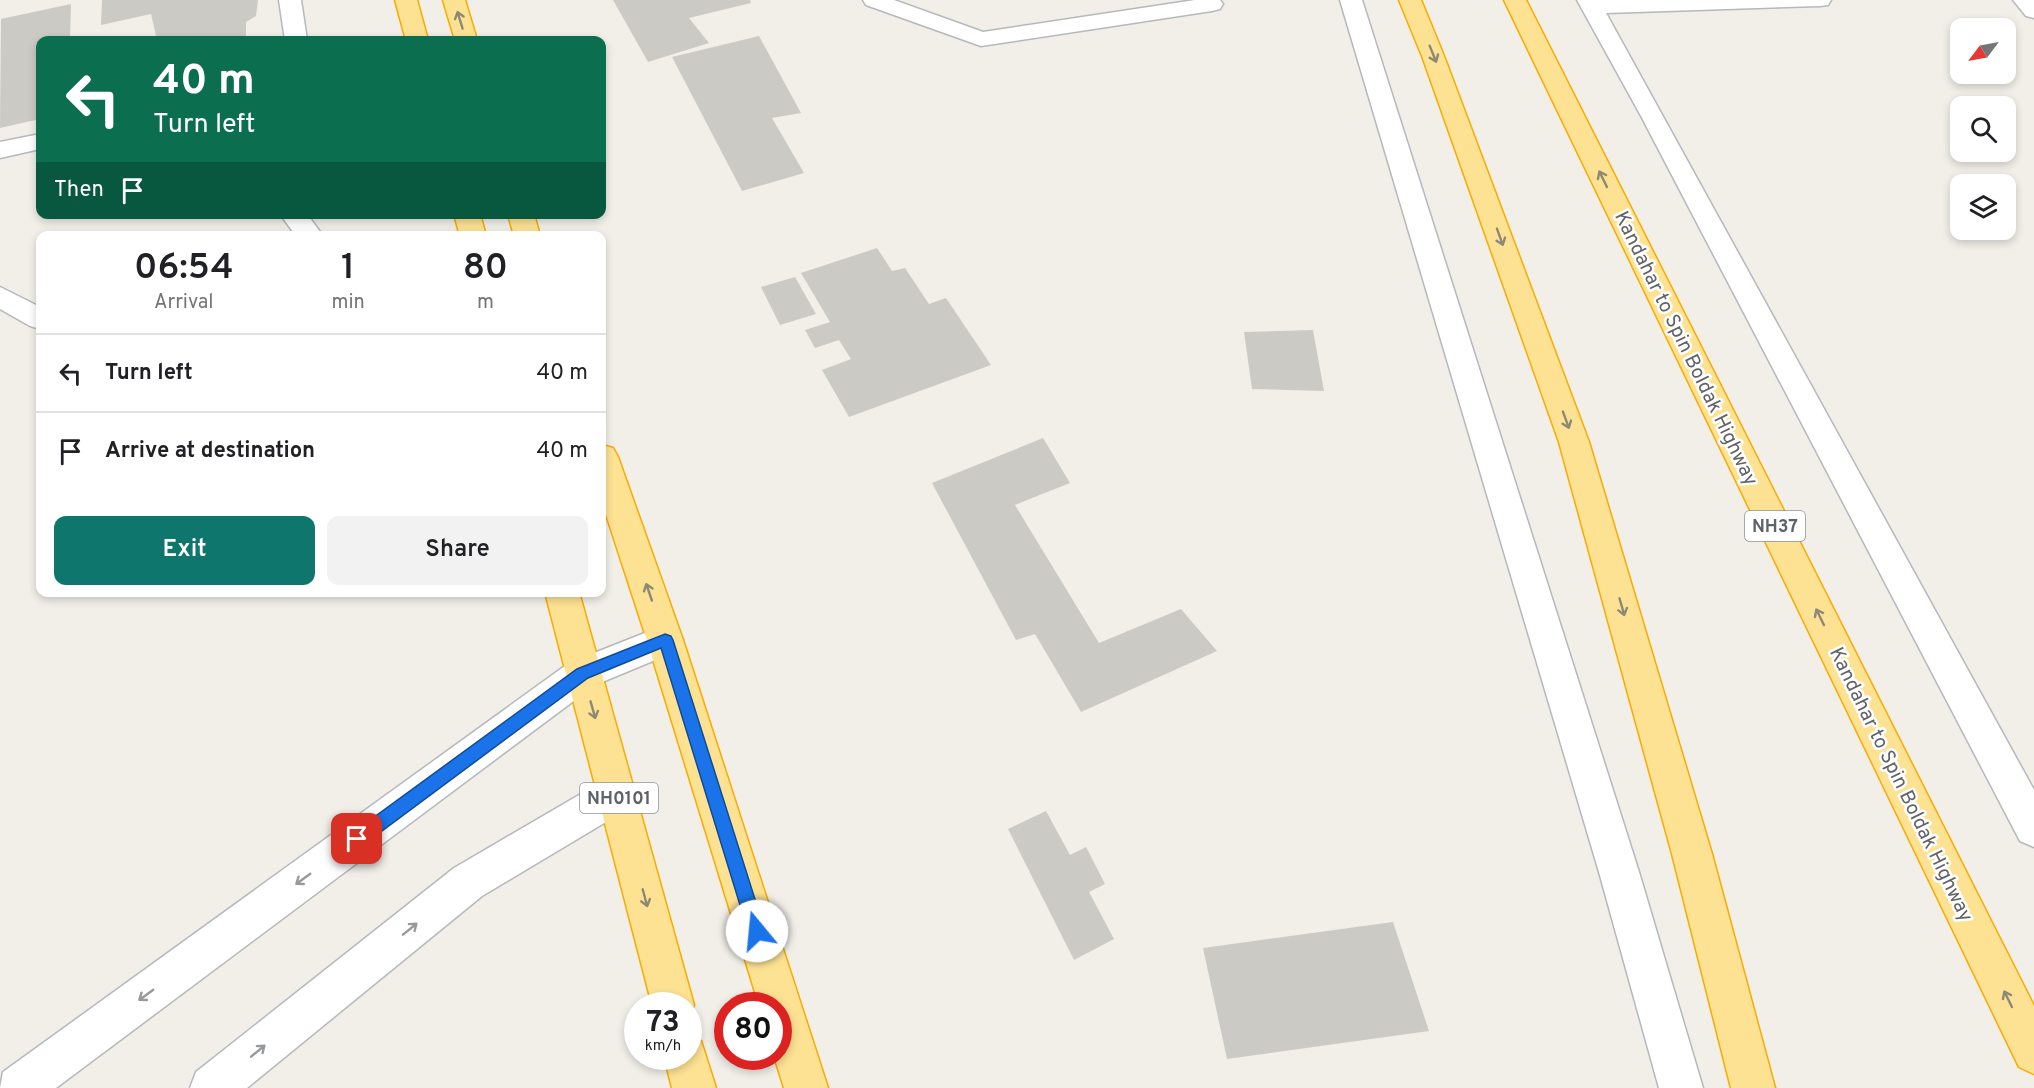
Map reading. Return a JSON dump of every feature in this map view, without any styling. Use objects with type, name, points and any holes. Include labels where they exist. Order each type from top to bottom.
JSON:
[{"type":"highway","points":[[406,0],[416,36]]},
{"type":"highway","points":[[454,0],[465,36]]},
{"type":"highway","points":[[1410,0],[1433,56],[1574,442],[1692,854],[1753,1088]]},
{"type":"highway","name":"Kandahar to Spin Boldak Highway","points":[[1515,0],[2034,1052]]},
{"type":"highway","points":[[606,470],[665,640],[806,1088]]},
{"type":"highway","name":"NH0101","points":[[563,597],[582,674],[617,794],[670,992]]},
{"type":"highway","points":[[690,1070],[694,1088]]},
{"type":"street","points":[[290,0],[295,36]]},
{"type":"street","points":[[874,0],[981,39],[1154,6],[1212,4]]},
{"type":"street","points":[[1352,0],[1615,860],[1681,1088]]},
{"type":"street","points":[[1820,0],[1590,4],[1659,127],[2034,828]]},
{"type":"street","points":[[2024,0],[2034,11]]},
{"type":"street","points":[[0,150],[36,143]]},
{"type":"street","points":[[297,219],[306,231]]},
{"type":"street","points":[[0,297],[36,317]]},
{"type":"street","points":[[19,1088],[582,674],[665,640]]},
{"type":"street","points":[[212,1088],[468,882],[617,794]]},
{"type":"building","points":[[102,0],[258,0],[256,16],[246,22],[246,36],[156,36],[151,14],[101,25]]},
{"type":"building","points":[[613,0],[750,0],[751,3],[689,18],[709,43],[648,62]]},
{"type":"building","points":[[71,4],[70,36],[36,36],[36,120],[0,128],[1,19]]},
{"type":"building","points":[[759,36],[801,113],[772,118],[804,173],[742,191],[672,57]]},
{"type":"building","points":[[877,248],[892,271],[905,268],[929,304],[946,298],[991,365],[849,417],[822,370],[851,359],[839,340],[815,348],[805,330],[830,322],[801,273]]},
{"type":"building","points":[[795,277],[816,314],[780,325],[761,287]]},
{"type":"building","points":[[1313,330],[1324,391],[1252,389],[1244,332]]},
{"type":"building","points":[[1043,438],[1070,483],[1015,505],[1099,643],[1181,609],[1217,651],[1081,712],[1035,634],[1016,640],[932,483]]},
{"type":"building","points":[[1046,811],[1070,855],[1086,847],[1105,884],[1089,892],[1114,939],[1074,960],[1008,829]]},
{"type":"building","points":[[1393,922],[1429,1031],[1227,1059],[1203,948]]},
{"type":"route","points":[[357,839],[582,674],[665,640],[757,931]]}]
